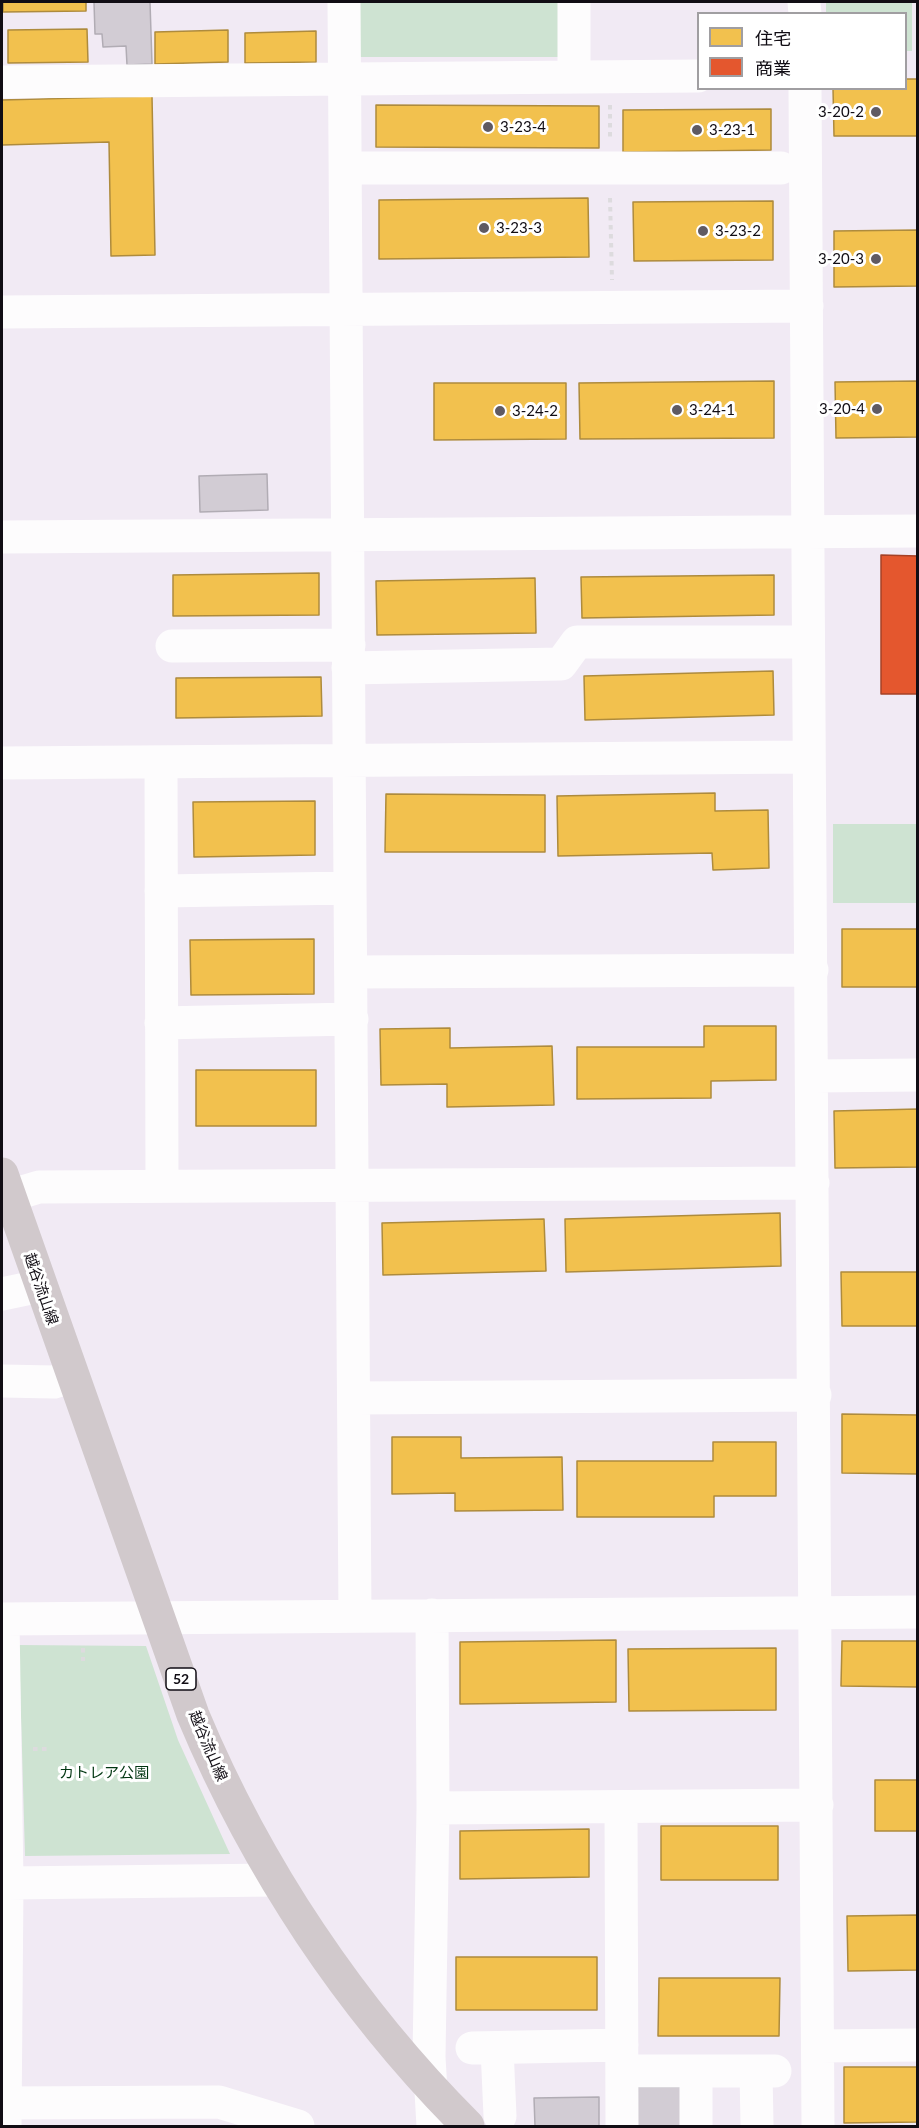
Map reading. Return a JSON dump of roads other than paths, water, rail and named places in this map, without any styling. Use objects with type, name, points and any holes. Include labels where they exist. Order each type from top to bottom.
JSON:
[{"type":"main road","name":"越谷流山線","points":[[5,1185],[158,1616],[214,1765],[276,1880],[309,1934],[348,1988],[431,2089],[468,2127]]},
{"type":"street","points":[[344,2],[355,1615]]},
{"type":"street","points":[[574,2],[574,77]]},
{"type":"street","points":[[2,82],[697,76]]},
{"type":"street","points":[[806,90],[818,2127]]},
{"type":"street","points":[[346,168],[781,168]]},
{"type":"street","points":[[2,312],[807,306]]},
{"type":"street","points":[[2,537],[918,531]]},
{"type":"street","points":[[172,646],[349,656],[561,664],[577,642],[808,642]]},
{"type":"street","points":[[2,763],[809,757]]},
{"type":"street","points":[[161,762],[162,1186]]},
{"type":"street","points":[[161,891],[350,888]]},
{"type":"street","points":[[351,972],[812,970]]},
{"type":"street","points":[[161,1023],[352,1019]]},
{"type":"street","points":[[813,1076],[918,1076]]},
{"type":"street","points":[[5,1185],[39,1187],[352,1187],[813,1183]]},
{"type":"street","points":[[2,1294],[40,1286]]},
{"type":"street","points":[[2,1382],[54,1382],[72,1376]]},
{"type":"street","points":[[355,1398],[815,1395]]},
{"type":"street","points":[[298,2127],[219,2114],[4,2111],[7,1883],[2,1619],[158,1616],[918,1612]]},
{"type":"street","points":[[432,1615],[433,1808],[429,2057],[433,2127]]},
{"type":"street","points":[[433,1808],[817,1805]]},
{"type":"street","points":[[621,1807],[622,2127]]},
{"type":"street","points":[[7,1883],[276,1880]]},
{"type":"street","points":[[819,2046],[918,2046]]},
{"type":"street","points":[[500,2116],[484,2048],[622,2058],[696,2071],[765,2071],[757,2125]]},
{"type":"street","points":[[696,2071],[696,2127]]},
{"type":"place","name":"3-20-2","points":[[876,112]]},
{"type":"place","name":"3-23-4","points":[[488,127]]},
{"type":"place","name":"3-23-1","points":[[697,130]]},
{"type":"place","name":"3-23-3","points":[[484,228]]},
{"type":"place","name":"3-23-2","points":[[703,231]]},
{"type":"place","name":"3-20-3","points":[[876,259]]},
{"type":"place","name":"3-20-4","points":[[877,409]]},
{"type":"place","name":"3-24-1","points":[[677,410]]},
{"type":"place","name":"3-24-2","points":[[500,411]]},
{"type":"park label","name":"カトレア公園","points":[[104,1773]]}]
